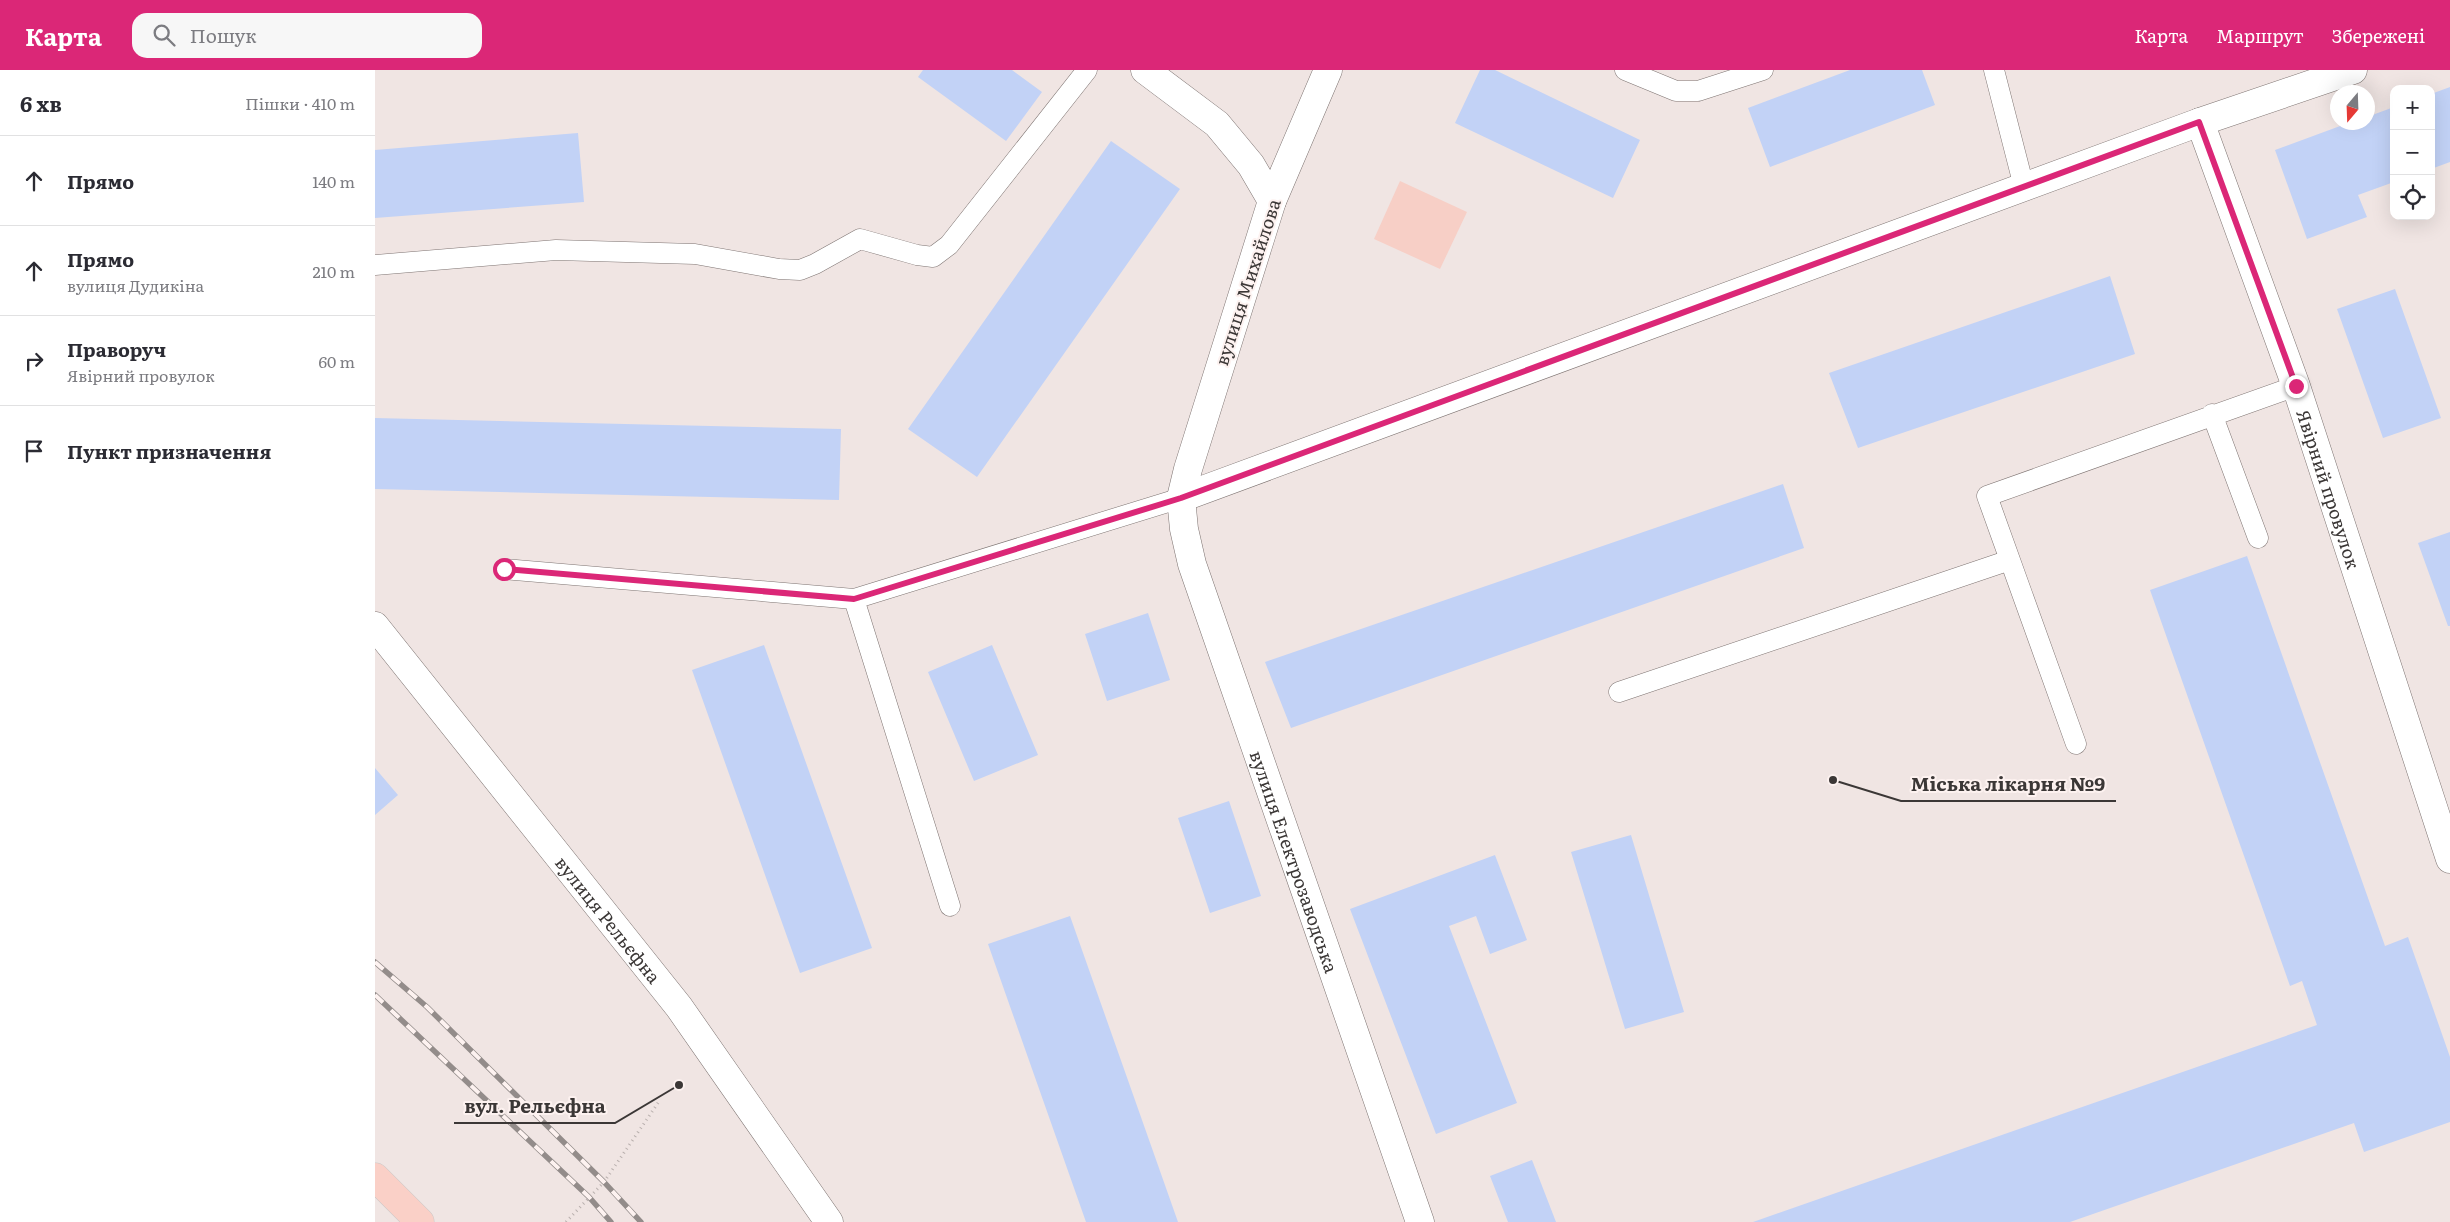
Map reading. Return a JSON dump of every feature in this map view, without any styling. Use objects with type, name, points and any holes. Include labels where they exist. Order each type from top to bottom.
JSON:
[{"type":"main road","points":[[375,1177],[420,1222]]},
{"type":"street","points":[[1145,70],[1217,124],[1251,165],[1273,201]]},
{"type":"street","name":"вулиця Михайлова","points":[[1181,498],[1201,425],[1273,201],[1329,70]]},
{"type":"street","points":[[1181,498],[2199,122],[2353,70]]},
{"type":"street","name":"Явірний провулок","points":[[2199,122],[2296,386],[2450,859]]},
{"type":"street","name":"вулиця Електрозаводська","points":[[1181,498],[1184,529],[1192,564],[1420,1222]]},
{"type":"street","name":"вулиця Рельєфна","points":[[375,626],[679,1008],[829,1222]]},
{"type":"lane","points":[[375,265],[556,250],[695,254],[779,270],[800,270],[861,239],[917,255],[933,257],[949,246],[1087,70]]},
{"type":"lane","points":[[1625,70],[1676,91],[1698,91],[1763,70]]},
{"type":"lane","points":[[1994,70],[2024,187]]},
{"type":"lane","points":[[2077,744],[1987,496],[2212,414],[2296,386]]},
{"type":"lane","points":[[2212,414],[2258,538]]},
{"type":"lane","points":[[504,569],[854,599],[1181,498]]},
{"type":"lane","points":[[1619,692],[2010,560]]},
{"type":"lane","points":[[854,599],[950,906]]},
{"type":"path","points":[[566,1222],[604,1182],[660,1100]]},
{"type":"shaded area","points":[[1400,181],[1467,212],[1440,269],[1374,239]]},
{"type":"building","points":[[923,70],[1012,70],[1042,92],[1006,141],[918,77]]},
{"type":"building","points":[[1480,70],[1495,70],[1640,140],[1613,198],[1455,123]]},
{"type":"building","points":[[1850,70],[1922,70],[1935,105],[1770,167],[1748,108]]},
{"type":"building","points":[[2450,87],[2450,162],[2435,168],[2435,130],[2435,93]]},
{"type":"building","points":[[2390,108],[2390,183],[2358,195],[2367,217],[2307,239],[2275,150],[2330,130],[2375,130],[2375,114]]},
{"type":"building","points":[[578,133],[584,202],[375,218],[375,150]]},
{"type":"building","points":[[1111,141],[1180,189],[977,477],[908,429]]},
{"type":"building","points":[[2110,276],[2135,354],[1858,448],[1829,373]]},
{"type":"building","points":[[2395,289],[2441,418],[2383,438],[2337,309]]},
{"type":"building","points":[[375,418],[841,429],[839,500],[375,489]]},
{"type":"building","points":[[1783,484],[1804,548],[1291,728],[1265,662]]},
{"type":"building","points":[[2450,532],[2450,626],[2448,626],[2418,543]]},
{"type":"building","points":[[2247,556],[2385,946],[2408,937],[2450,1057],[2450,1122],[2364,1152],[2354,1123],[2070,1222],[1753,1222],[2317,1025],[2302,981],[2290,986],[2150,590]]},
{"type":"building","points":[[1148,613],[1170,680],[1107,701],[1085,634]]},
{"type":"building","points":[[764,645],[872,948],[800,973],[692,670]]},
{"type":"building","points":[[992,645],[1038,755],[974,781],[928,672]]},
{"type":"building","points":[[375,768],[398,795],[375,815]]},
{"type":"building","points":[[1229,801],[1261,896],[1210,913],[1178,818]]},
{"type":"building","points":[[1631,835],[1684,1012],[1625,1029],[1571,852]]},
{"type":"building","points":[[1495,855],[1527,940],[1490,954],[1476,916],[1449,926],[1517,1103],[1436,1134],[1350,909]]},
{"type":"building","points":[[1070,916],[1178,1222],[1086,1222],[988,944]]},
{"type":"building","points":[[1532,1160],[1556,1222],[1508,1222],[1490,1176]]},
{"type":"railway","points":[[375,962],[427,1007],[604,1182],[641,1222]]},
{"type":"railway","points":[[375,995],[589,1197],[611,1222]]},
{"type":"place","name":"Міська лікарня №9","points":[[1833,780]]},
{"type":"place","name":"вул. Рельєфна","points":[[679,1085]]},
{"type":"route","points":[[504,569],[854,599],[1181,498],[2199,122],[2296,386]]}]
